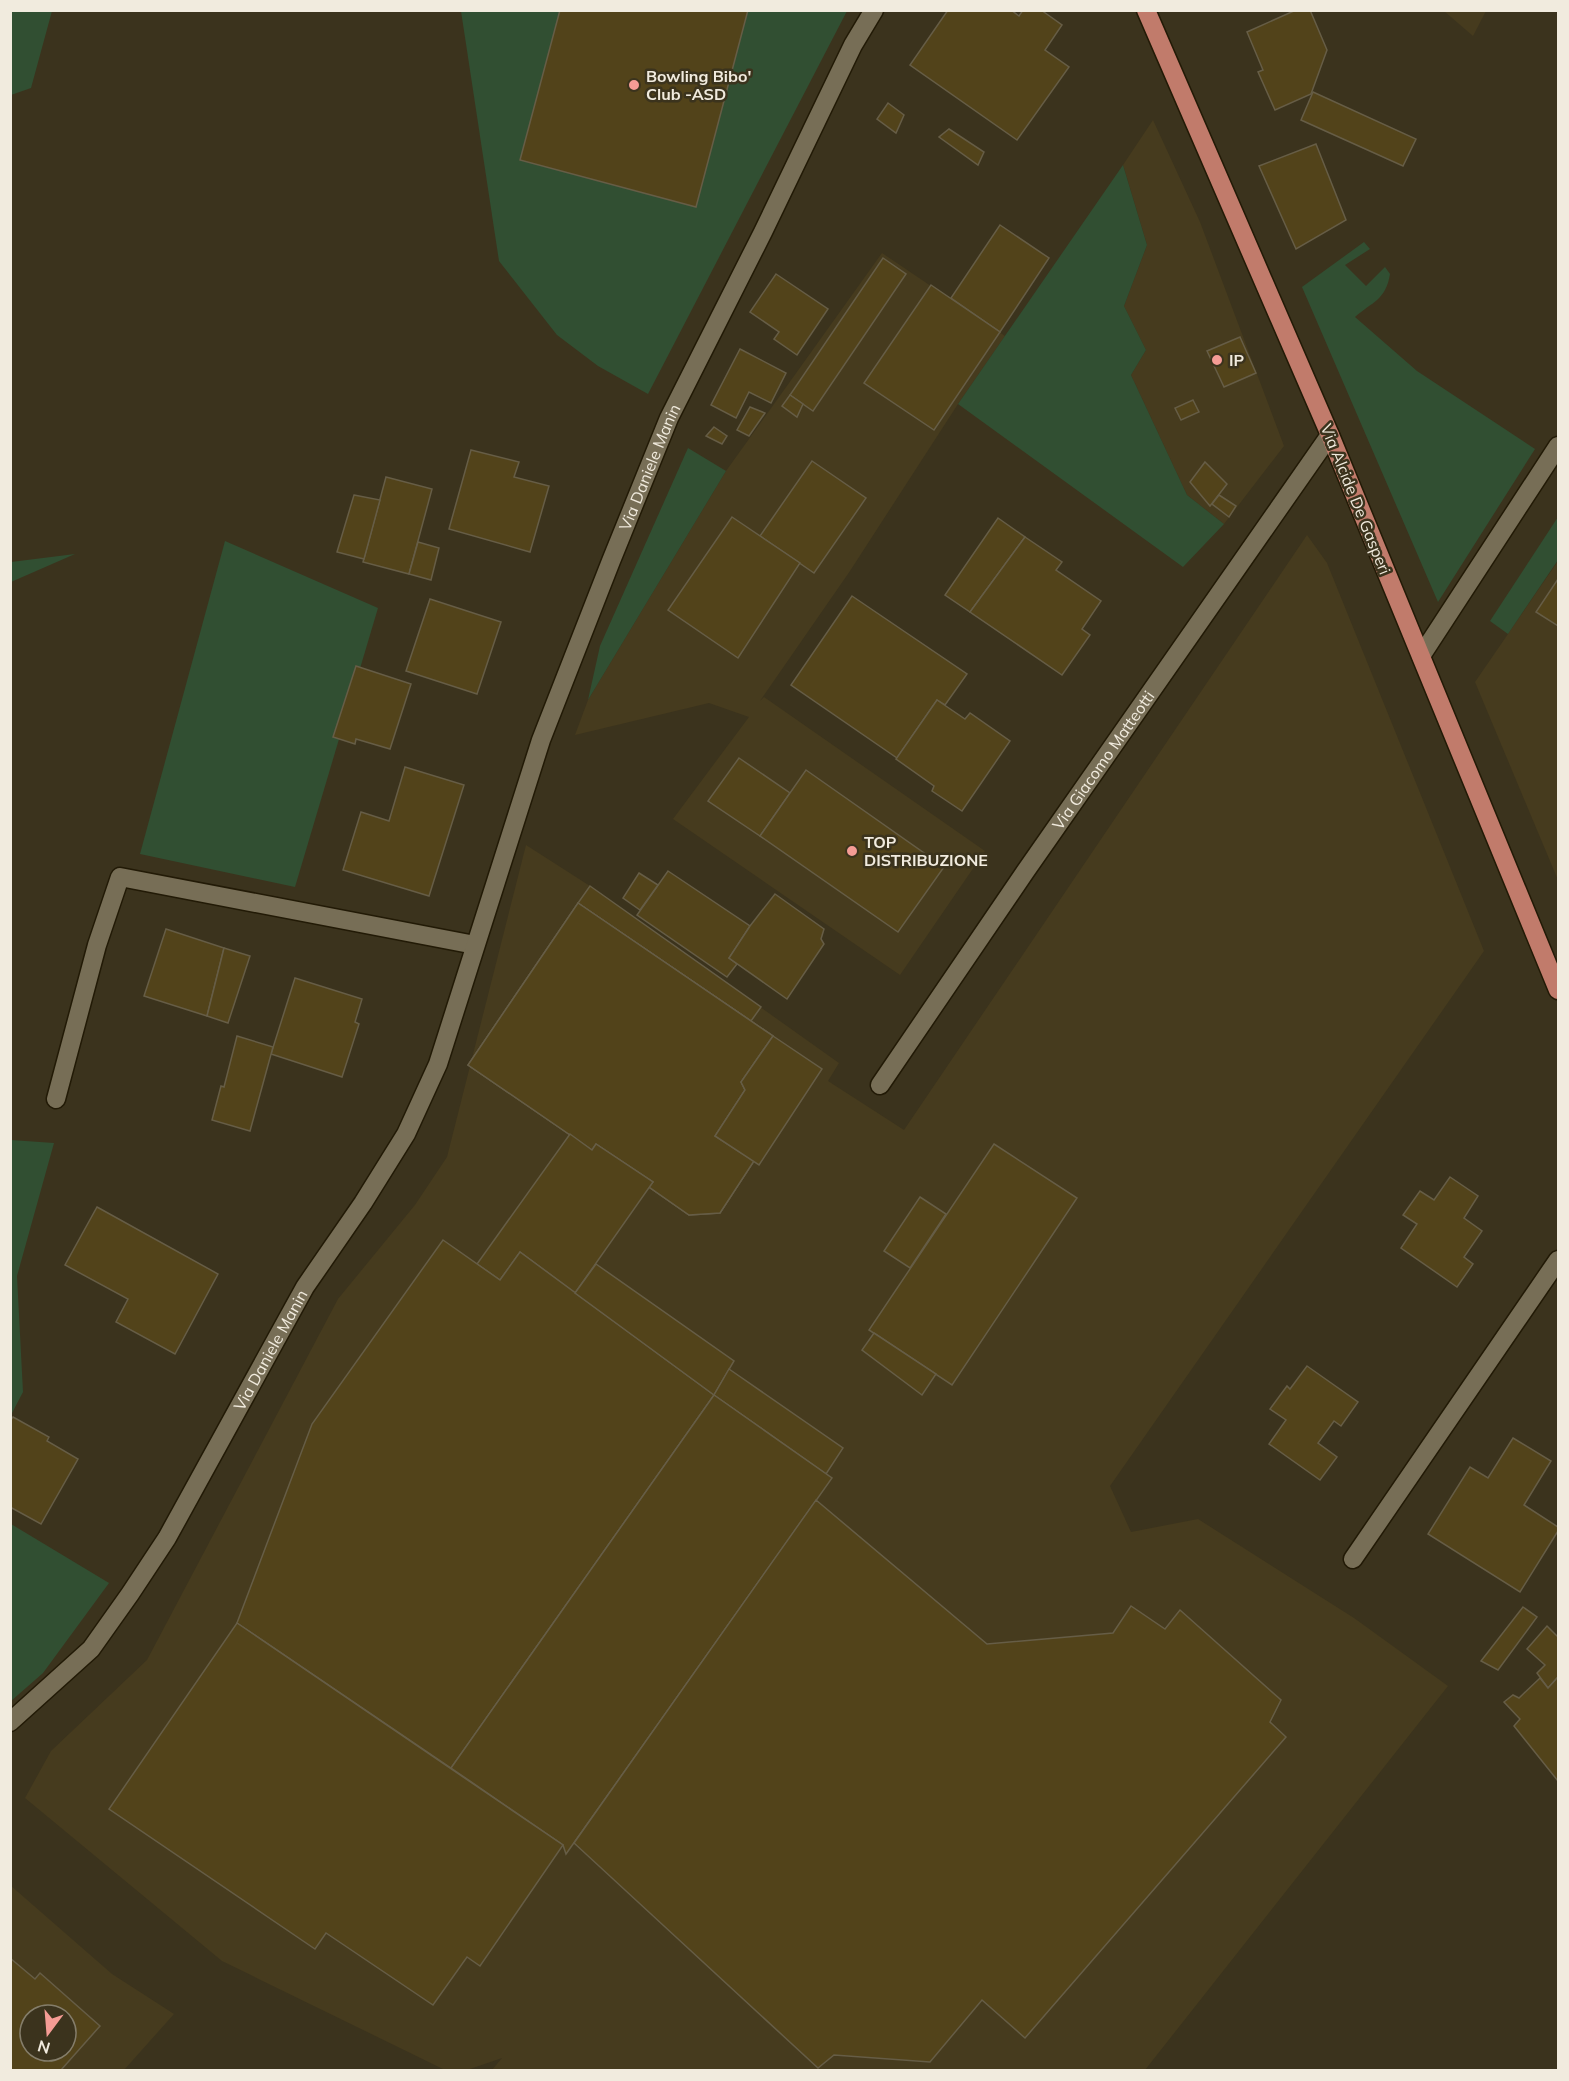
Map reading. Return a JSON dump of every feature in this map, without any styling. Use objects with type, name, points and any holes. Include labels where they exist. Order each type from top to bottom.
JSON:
[{"type":"main road","name":"Via Alcide De Gasperi","points":[[1146,10],[1330,435],[1558,990]]},
{"type":"street","name":"Via Daniele Manin","points":[[10,1722],[91,1649],[167,1538],[304,1287],[363,1203],[406,1134],[438,1064],[541,740],[669,418],[763,232],[853,45],[874,10]]},
{"type":"street","name":"Via Giacomo Matteotti","points":[[880,1085],[1025,872],[1330,435]]},
{"type":"street","points":[[1420,656],[1558,446]]},
{"type":"street","points":[[56,1099],[97,945],[120,877],[475,945]]},
{"type":"street","points":[[1353,1559],[1558,1260]]},
{"type":"shaded area","points":[[1444,11],[1486,11],[1473,36]]},
{"type":"shaded area","points":[[1153,120],[1200,222],[1284,446],[1224,524],[1187,495],[1131,375],[1146,350],[1124,306],[1147,245],[1123,165]]},
{"type":"shaded area","points":[[882,253],[1005,336],[850,571],[760,701],[764,697],[985,851],[900,975],[673,819],[749,717],[709,703],[575,735],[588,700],[726,471]]},
{"type":"shaded area","points":[[1307,535],[1327,563],[1484,951],[1110,1486],[1131,1532],[1198,1519],[1354,1618],[1448,1686],[1145,2070],[492,2070],[502,2058],[467,2070],[445,2070],[222,1961],[25,1798],[51,1751],[147,1660],[338,1299],[415,1205],[447,1157],[526,845],[590,886],[839,1063],[828,1081],[904,1130]]},
{"type":"shaded area","points":[[1558,561],[1558,880],[1475,682]]},
{"type":"shaded area","points":[[10,1885],[112,1974],[174,2014],[124,2070],[11,2070]]},
{"type":"green space","points":[[10,11],[52,11],[31,88],[11,95]]},
{"type":"green space","points":[[461,11],[847,11],[648,394],[598,366],[557,335],[499,261]]},
{"type":"green space","points":[[1123,165],[1147,245],[1124,306],[1146,350],[1131,375],[1187,495],[1224,524],[1183,567],[958,404]]},
{"type":"green space","points":[[1364,242],[1370,249],[1345,265],[1366,286],[1385,267],[1390,274],[1382,295],[1355,317],[1417,371],[1535,449],[1438,602],[1302,287]]},
{"type":"green space","points":[[688,448],[726,471],[588,700],[600,646]]},
{"type":"green space","points":[[1558,517],[1558,560],[1508,634],[1490,621]]},
{"type":"green space","points":[[225,541],[378,608],[295,887],[140,854]]},
{"type":"green space","points":[[75,554],[11,582],[11,562]]},
{"type":"green space","points":[[11,1140],[54,1143],[17,1276],[23,1392],[11,1415]]},
{"type":"green space","points":[[11,1524],[109,1583],[43,1673],[11,1701]]},
{"type":"building","name":"Bowling Bibo' Club -ASD","points":[[560,10],[748,10],[696,207],[520,160]]},
{"type":"building","points":[[948,10],[1011,10],[1019,16],[1023,10],[1041,10],[1062,25],[1045,50],[1069,67],[1017,140],[910,65]]},
{"type":"building","points":[[1296,10],[1310,10],[1327,50],[1311,94],[1275,110],[1258,72],[1263,70],[1247,32]]},
{"type":"building","points":[[1313,92],[1416,139],[1403,166],[1301,120]]},
{"type":"building","points":[[888,103],[904,115],[896,133],[877,119]]},
{"type":"building","points":[[949,129],[984,152],[978,165],[939,137]]},
{"type":"building","points":[[1316,144],[1346,220],[1296,249],[1259,166]]},
{"type":"building","points":[[1000,225],[1049,258],[1000,332],[951,298]]},
{"type":"building","points":[[883,258],[906,274],[813,411],[790,395]]},
{"type":"building","points":[[776,274],[828,309],[797,355],[774,339],[779,332],[750,312]]},
{"type":"building","points":[[931,285],[1000,332],[934,430],[864,383]]},
{"type":"building","points":[[1240,337],[1256,373],[1224,387],[1207,351]]},
{"type":"building","points":[[740,349],[786,373],[771,403],[749,392],[736,418],[711,405]]},
{"type":"building","points":[[790,395],[803,404],[797,417],[782,406]]},
{"type":"building","points":[[1193,400],[1199,412],[1181,420],[1175,408]]},
{"type":"building","points":[[750,407],[765,413],[749,436],[737,430]]},
{"type":"building","points":[[714,427],[727,436],[722,444],[706,436]]},
{"type":"building","points":[[471,450],[519,462],[514,477],[549,486],[530,552],[449,529]]},
{"type":"building","points":[[812,461],[866,498],[814,573],[760,536]]},
{"type":"building","points":[[1205,462],[1227,484],[1210,506],[1190,482]]},
{"type":"building","points":[[386,477],[432,489],[409,574],[363,562]]},
{"type":"building","points":[[354,495],[380,500],[364,559],[337,552]]},
{"type":"building","points":[[1219,495],[1236,506],[1229,517],[1212,504]]},
{"type":"building","points":[[732,517],[800,563],[738,658],[668,610]]},
{"type":"building","points":[[998,518],[1025,537],[970,612],[945,595]]},
{"type":"building","points":[[1025,537],[1062,562],[1056,570],[1101,601],[1082,629],[1090,635],[1062,675],[970,612]]},
{"type":"building","points":[[418,542],[439,548],[431,580],[409,574]]},
{"type":"building","points":[[1558,579],[1558,626],[1536,612]]},
{"type":"building","points":[[852,596],[967,674],[945,705],[937,700],[897,758],[791,685]]},
{"type":"building","points":[[430,599],[501,622],[477,694],[406,671]]},
{"type":"building","points":[[356,666],[411,684],[390,749],[356,739],[355,744],[333,737]]},
{"type":"building","points":[[937,700],[965,719],[970,713],[1010,741],[962,811],[932,791],[934,786],[896,759]]},
{"type":"building","points":[[739,758],[790,793],[760,836],[708,801]]},
{"type":"building","points":[[405,767],[464,785],[429,896],[343,870],[361,812],[389,821]]},
{"type":"building","name":"TOP DISTRIBUZIONE","points":[[806,770],[944,867],[898,932],[760,836]]},
{"type":"building","points":[[668,871],[750,926],[729,958],[737,964],[727,977],[637,915]]},
{"type":"building","points":[[639,873],[658,885],[640,910],[623,898]]},
{"type":"building","points":[[590,886],[761,1007],[751,1021],[578,903]]},
{"type":"building","points":[[775,894],[824,929],[821,939],[824,944],[787,999],[729,958]]},
{"type":"building","points":[[578,903],[773,1036],[741,1082],[745,1090],[715,1136],[754,1161],[720,1213],[689,1215],[649,1187],[653,1182],[596,1144],[592,1150],[468,1065]],"holes":[[[669,1048],[706,1073],[680,1110],[643,1084]]]},
{"type":"building","points":[[578,903],[773,1036],[741,1082],[745,1090],[715,1136],[754,1161],[720,1213],[689,1215],[649,1187],[653,1182],[596,1144],[592,1150],[468,1065]]},
{"type":"building","points":[[166,929],[224,948],[207,1016],[144,996]]},
{"type":"building","points":[[224,948],[250,956],[228,1023],[207,1016]]},
{"type":"building","points":[[295,978],[362,999],[355,1022],[359,1024],[342,1077],[271,1054]]},
{"type":"building","points":[[237,1036],[273,1047],[250,1131],[212,1120],[221,1086],[224,1087]]},
{"type":"building","points":[[773,1036],[822,1069],[759,1165],[715,1136],[745,1090],[741,1082]]},
{"type":"building","points":[[570,1134],[592,1150],[596,1144],[653,1182],[575,1293],[520,1252],[500,1280],[477,1264]]},
{"type":"building","points":[[994,1144],[1077,1198],[952,1385],[869,1330]]},
{"type":"building","points":[[1450,1177],[1478,1196],[1464,1218],[1482,1231],[1464,1257],[1473,1264],[1457,1287],[1401,1248],[1417,1224],[1403,1215],[1420,1191],[1434,1200]]},
{"type":"building","points":[[920,1197],[946,1214],[910,1268],[884,1251]]},
{"type":"building","points":[[97,1207],[218,1274],[175,1354],[116,1322],[128,1299],[65,1265]]},
{"type":"building","points":[[443,1240],[500,1280],[520,1252],[714,1395],[451,1768],[237,1623],[312,1424]]},
{"type":"building","points":[[596,1264],[734,1361],[714,1395],[575,1293]]},
{"type":"building","points":[[874,1333],[936,1374],[922,1395],[862,1350]]},
{"type":"building","points":[[1307,1366],[1358,1402],[1341,1426],[1334,1421],[1318,1443],[1337,1457],[1320,1480],[1269,1444],[1286,1420],[1270,1409],[1287,1386],[1290,1389]]},
{"type":"building","points":[[729,1369],[843,1448],[826,1474],[714,1395]]},
{"type":"building","points":[[714,1395],[832,1478],[566,1854],[563,1845],[451,1768]]},
{"type":"building","points":[[13,1417],[49,1437],[47,1441],[78,1459],[41,1524],[10,1507],[10,1421]]},
{"type":"building","points":[[1513,1438],[1551,1461],[1524,1505],[1558,1527],[1558,1531],[1520,1592],[1428,1534],[1470,1467],[1488,1478]]},
{"type":"building","points":[[816,1500],[987,1644],[1113,1633],[1131,1606],[1165,1629],[1180,1610],[1281,1700],[1270,1722],[1286,1737],[1025,2038],[982,2000],[930,2062],[834,2055],[818,2068],[574,1843]]},
{"type":"building","points":[[1523,1607],[1537,1617],[1498,1670],[1481,1661]]},
{"type":"building","points":[[237,1623],[563,1845],[480,1966],[467,1957],[433,2005],[326,1933],[315,1949],[109,1809]]},
{"type":"building","points":[[1547,1626],[1558,1637],[1558,1677],[1548,1688],[1537,1673],[1545,1665],[1527,1649]]},
{"type":"building","points":[[1558,1677],[1558,1781],[1514,1726],[1520,1719],[1504,1702],[1513,1695],[1519,1698],[1540,1678],[1548,1688]]},
{"type":"building","points":[[10,1958],[35,1979],[40,1973],[74,2003],[18,2003],[18,2063],[67,2063],[61,2070],[10,2070]]},
{"type":"building","points":[[78,2007],[100,2026],[78,2051]]},
{"type":"place","name":"Bowling Bibo' Club -ASD","points":[[634,85]]},
{"type":"place","name":"IP","points":[[1217,360]]},
{"type":"place","name":"TOP DISTRIBUZIONE","points":[[852,851]]}]
